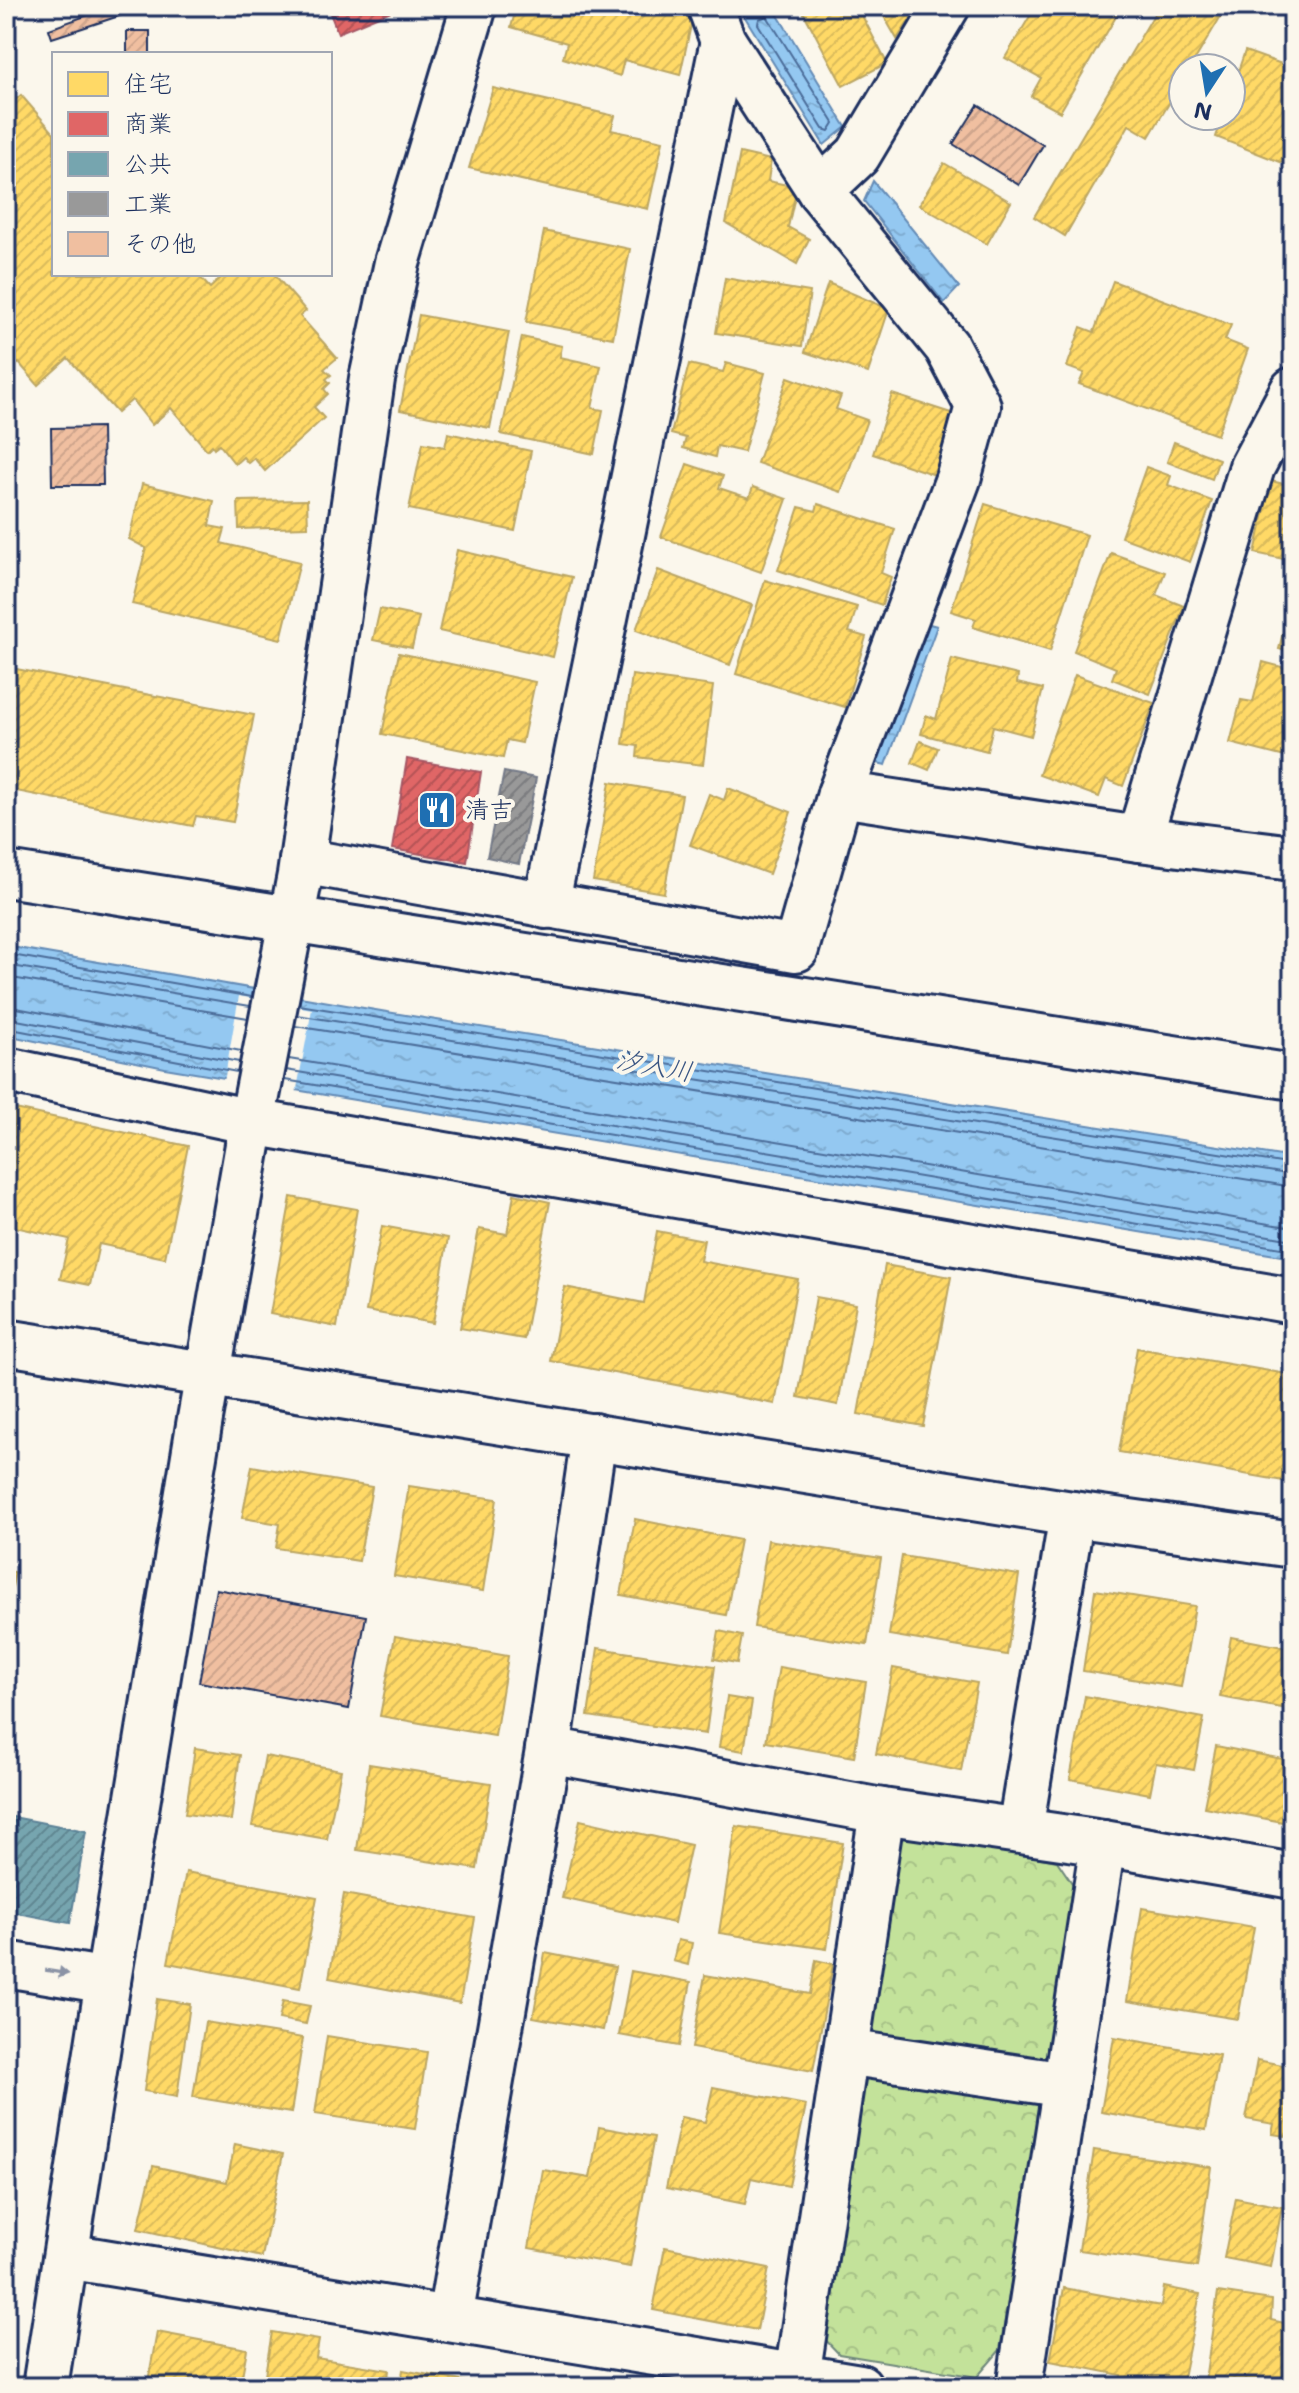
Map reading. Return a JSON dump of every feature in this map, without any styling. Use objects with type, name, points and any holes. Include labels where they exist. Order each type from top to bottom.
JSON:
[{"type":"street","points":[[45,2387],[208,1375],[252,1122],[293,918],[372,379],[397,263],[474,6]]},
{"type":"street","points":[[820,191],[858,155],[947,6]]},
{"type":"street","points":[[302,861],[796,949],[840,794],[958,479],[978,406],[947,347],[820,191],[716,24]]},
{"type":"street","points":[[546,906],[716,24]]},
{"type":"street","points":[[1139,839],[1252,467],[1293,390]]},
{"type":"street","points":[[840,794],[1139,839],[1293,858]]},
{"type":"street","points":[[6,874],[1293,1077]]},
{"type":"street","points":[[6,1070],[252,1122],[1293,1301]]},
{"type":"street","points":[[6,1342],[1072,1514],[1293,1545]]},
{"type":"street","points":[[450,2318],[548,1750],[594,1436]]},
{"type":"street","points":[[1020,1830],[1072,1514]]},
{"type":"street","points":[[548,1750],[882,1811],[1103,1843],[1293,1876]]},
{"type":"street","points":[[797,2377],[882,1811]]},
{"type":"street","points":[[1019,2387],[1103,1843]]},
{"type":"street","points":[[6,1964],[108,1981]]},
{"type":"street","points":[[846,2052],[1066,2085]]},
{"type":"street","points":[[67,2256],[860,2387]]},
{"type":"green space","points":[[908,1833],[1057,1861],[1076,1889],[1000,2350],[977,2377],[839,2354],[817,2331],[893,1848]]},
{"type":"water","points":[[773,7],[846,127],[824,145],[743,14]]},
{"type":"water","points":[[873,181],[959,287],[944,303],[864,201]]},
{"type":"water","points":[[922,622],[937,626],[886,765],[873,762]]},
{"type":"water","name":"汐入川","points":[[6,946],[387,1012],[1293,1158],[1293,1258],[165,1068],[6,1035]]},
{"type":"pier","points":[[239,996],[312,1009],[296,1094],[224,1082]]},
{"type":"building: 住宅","points":[[517,6],[695,7],[680,75],[624,60],[620,76],[563,58],[567,43],[511,27]]},
{"type":"building: 住宅","points":[[800,6],[857,6],[887,63],[843,86]]},
{"type":"building: 住宅","points":[[878,6],[919,6],[897,39]]},
{"type":"building: 住宅","points":[[1036,6],[1103,6],[1117,15],[1060,112],[1031,96],[1041,78],[1005,58]]},
{"type":"building: 住宅","points":[[1159,6],[1227,6],[1200,52],[1167,52],[1167,107],[1149,137],[1129,125],[1065,236],[1034,217]]},
{"type":"building: 住宅","points":[[1245,52],[1293,68],[1293,167],[1216,137],[1218,132],[1247,132]]},
{"type":"building: 住宅","points":[[493,88],[615,116],[611,130],[663,141],[648,209],[469,168]]},
{"type":"building: 住宅","points":[[21,95],[52,131],[52,276],[199,276],[210,288],[223,276],[276,276],[306,311],[300,316],[337,358],[324,369],[331,375],[326,379],[330,383],[324,389],[328,394],[314,407],[324,418],[265,471],[254,458],[248,463],[243,457],[235,464],[219,444],[207,450],[171,408],[152,425],[132,400],[117,413],[68,358],[38,385],[19,363],[6,374],[6,108]]},
{"type":"building: 住宅","points":[[740,153],[771,160],[768,181],[797,187],[788,227],[809,239],[797,264],[726,223]]},
{"type":"building: 住宅","points":[[944,163],[1011,202],[987,244],[919,205]]},
{"type":"building: 住宅","points":[[544,231],[630,249],[613,338],[526,322]]},
{"type":"building: 住宅","points":[[725,278],[810,292],[802,346],[716,333]]},
{"type":"building: 住宅","points":[[1113,281],[1231,325],[1225,340],[1248,349],[1217,435],[1079,384],[1084,373],[1067,367],[1081,327],[1094,332]]},
{"type":"building: 住宅","points":[[828,283],[889,309],[868,373],[805,352]]},
{"type":"building: 住宅","points":[[419,315],[509,332],[490,428],[400,410]]},
{"type":"building: 住宅","points":[[522,337],[562,346],[560,357],[601,366],[592,408],[603,410],[594,454],[501,434]]},
{"type":"building: 住宅","points":[[726,363],[765,373],[744,452],[717,446],[715,457],[683,448],[686,438],[671,434],[689,364],[723,372]]},
{"type":"building: 住宅","points":[[788,377],[841,396],[836,409],[867,420],[841,492],[757,463]]},
{"type":"building: 住宅","points":[[892,394],[954,414],[938,476],[873,454]]},
{"type":"building: 住宅","points":[[448,433],[531,451],[515,531],[409,509],[423,443],[445,447]]},
{"type":"building: 住宅","points":[[1174,442],[1219,459],[1212,479],[1167,462]]},
{"type":"building: 住宅","points":[[687,464],[723,476],[719,488],[749,498],[753,487],[787,499],[761,572],[661,537]]},
{"type":"building: 住宅","points":[[1146,467],[1171,476],[1168,485],[1212,501],[1190,562],[1121,537]]},
{"type":"building: 住宅","points":[[1271,481],[1293,486],[1293,561],[1255,553]]},
{"type":"building: 住宅","points":[[142,484],[214,501],[209,526],[225,529],[221,543],[300,562],[281,639],[132,604],[146,548],[129,539]]},
{"type":"building: 住宅","points":[[307,500],[308,527],[239,529],[238,501]]},
{"type":"building: 住宅","points":[[818,504],[895,529],[881,573],[891,577],[882,605],[778,570],[799,507],[816,511]]},
{"type":"building: 住宅","points":[[985,504],[1087,535],[1050,651],[973,627],[976,619],[951,611]]},
{"type":"building: 住宅","points":[[457,550],[572,577],[553,657],[439,631]]},
{"type":"building: 住宅","points":[[1111,553],[1165,572],[1156,595],[1184,606],[1150,694],[1112,679],[1116,668],[1074,651]]},
{"type":"building: 住宅","points":[[658,570],[752,605],[730,665],[636,630]]},
{"type":"building: 住宅","points":[[765,580],[857,607],[849,632],[866,637],[845,707],[736,674]]},
{"type":"building: 住宅","points":[[1293,596],[1293,653],[1279,649]]},
{"type":"building: 住宅","points":[[380,609],[419,617],[412,648],[373,640]]},
{"type":"building: 住宅","points":[[399,653],[535,682],[522,743],[507,740],[503,758],[382,734]]},
{"type":"building: 住宅","points":[[952,659],[1018,675],[1017,683],[1043,689],[1031,736],[993,726],[987,751],[921,734],[926,715],[936,719]]},
{"type":"building: 住宅","points":[[1263,662],[1293,670],[1293,759],[1230,743],[1241,700],[1253,702]]},
{"type":"building: 住宅","points":[[6,667],[254,715],[233,822],[196,816],[193,826],[6,789]]},
{"type":"building: 住宅","points":[[632,675],[713,686],[703,765],[637,757],[638,746],[623,744]]},
{"type":"building: 住宅","points":[[1075,675],[1154,703],[1123,786],[1106,779],[1099,797],[1039,775]]},
{"type":"building: 住宅","points":[[920,741],[938,748],[929,770],[912,763]]},
{"type":"building: 住宅","points":[[610,782],[682,795],[664,893],[593,881]]},
{"type":"building: 住宅","points":[[728,788],[791,812],[769,874],[690,845],[709,794],[724,800]]},
{"type":"building: 住宅","points":[[6,1107],[188,1146],[165,1258],[99,1244],[90,1285],[60,1279],[69,1239],[6,1225]]},
{"type":"building: 住宅","points":[[514,1194],[550,1202],[524,1339],[460,1328],[479,1229],[507,1234]]},
{"type":"building: 住宅","points":[[291,1197],[357,1209],[337,1327],[270,1314]]},
{"type":"building: 住宅","points":[[382,1226],[448,1238],[433,1323],[366,1311]]},
{"type":"building: 住宅","points":[[657,1231],[704,1240],[700,1261],[798,1279],[775,1404],[551,1361],[565,1287],[644,1303]]},
{"type":"building: 住宅","points":[[885,1265],[951,1277],[923,1426],[858,1414]]},
{"type":"building: 住宅","points":[[816,1297],[856,1304],[838,1405],[798,1397]]},
{"type":"building: 住宅","points":[[1137,1348],[1293,1375],[1293,1459],[1289,1482],[1119,1452]]},
{"type":"building: 住宅","points":[[252,1466],[372,1487],[359,1561],[276,1548],[280,1524],[242,1518]]},
{"type":"building: 住宅","points":[[409,1486],[497,1499],[483,1591],[394,1576]]},
{"type":"building: 住宅","points":[[635,1519],[740,1540],[726,1615],[621,1595]]},
{"type":"building: 住宅","points":[[768,1540],[881,1558],[867,1645],[754,1627]]},
{"type":"building: 住宅","points":[[902,1556],[1019,1575],[1007,1655],[889,1635]]},
{"type":"building: 住宅","points":[[6,1571],[15,1572],[6,1617]]},
{"type":"building: 住宅","points":[[1095,1590],[1195,1606],[1181,1687],[1083,1671]]},
{"type":"building: 住宅","points":[[719,1631],[742,1636],[737,1663],[714,1659]]},
{"type":"building: 住宅","points":[[395,1636],[508,1656],[495,1736],[380,1716]]},
{"type":"building: 住宅","points":[[1231,1637],[1293,1649],[1293,1710],[1220,1697]]},
{"type":"building: 住宅","points":[[598,1648],[715,1666],[706,1734],[588,1716]]},
{"type":"building: 住宅","points":[[779,1667],[866,1682],[854,1757],[766,1742]]},
{"type":"building: 住宅","points":[[893,1668],[977,1683],[961,1771],[876,1754]]},
{"type":"building: 住宅","points":[[1085,1696],[1204,1718],[1194,1770],[1156,1763],[1150,1794],[1070,1779]]},
{"type":"building: 住宅","points":[[727,1697],[752,1701],[744,1751],[719,1747]]},
{"type":"building: 住宅","points":[[1216,1746],[1293,1761],[1293,1824],[1204,1807]]},
{"type":"building: 住宅","points":[[195,1748],[240,1755],[231,1820],[185,1814]]},
{"type":"building: 住宅","points":[[265,1756],[341,1770],[327,1839],[252,1826]]},
{"type":"building: 住宅","points":[[369,1764],[491,1783],[477,1869],[357,1850]]},
{"type":"building: 住宅","points":[[580,1820],[691,1845],[674,1923],[562,1898]]},
{"type":"building: 住宅","points":[[736,1826],[843,1843],[827,1949],[719,1933]]},
{"type":"building: 住宅","points":[[186,1872],[317,1897],[300,1988],[168,1963]]},
{"type":"building: 住宅","points":[[344,1894],[475,1918],[460,2003],[329,1978]]},
{"type":"building: 住宅","points":[[1142,1908],[1254,1927],[1238,2019],[1127,2001]]},
{"type":"building: 住宅","points":[[678,1940],[692,1943],[688,1965],[673,1961]]},
{"type":"building: 住宅","points":[[545,1953],[615,1967],[603,2030],[533,2017]]},
{"type":"building: 住宅","points":[[816,1960],[833,1964],[813,2071],[692,2048],[705,1975],[810,1994]]},
{"type":"building: 住宅","points":[[631,1971],[691,1982],[679,2046],[619,2035]]},
{"type":"building: 住宅","points":[[157,1999],[190,2004],[177,2097],[144,2091]]},
{"type":"building: 住宅","points":[[283,2001],[310,2006],[306,2024],[279,2019]]},
{"type":"building: 住宅","points":[[205,2022],[303,2038],[291,2113],[193,2097]]},
{"type":"building: 住宅","points":[[327,2036],[427,2052],[415,2129],[315,2114]]},
{"type":"building: 住宅","points":[[1114,2037],[1219,2055],[1206,2130],[1101,2112]]},
{"type":"building: 住宅","points":[[1257,2060],[1293,2067],[1293,2137],[1272,2134],[1274,2124],[1246,2119]]},
{"type":"building: 住宅","points":[[713,2087],[806,2105],[789,2186],[751,2178],[745,2204],[666,2188],[681,2117],[705,2122]]},
{"type":"building: 住宅","points":[[599,2127],[654,2137],[630,2267],[529,2248],[543,2170],[590,2178]]},
{"type":"building: 住宅","points":[[235,2144],[283,2154],[262,2257],[138,2229],[153,2166],[227,2182]]},
{"type":"building: 住宅","points":[[1094,2150],[1211,2167],[1197,2267],[1079,2250]]},
{"type":"building: 住宅","points":[[1236,2198],[1282,2207],[1271,2267],[1224,2258]]},
{"type":"building: 住宅","points":[[665,2247],[769,2268],[757,2330],[653,2310]]},
{"type":"building: 住宅","points":[[1164,2287],[1200,2294],[1181,2387],[1119,2387],[1121,2375],[1050,2361],[1064,2288],[1161,2306]]},
{"type":"building: 住宅","points":[[1218,2292],[1272,2300],[1271,2320],[1293,2325],[1293,2387],[1204,2387]]},
{"type":"building: 住宅","points":[[157,2332],[247,2349],[240,2387],[147,2387]]},
{"type":"building: 住宅","points":[[272,2332],[319,2340],[316,2358],[389,2370],[387,2387],[263,2387]]},
{"type":"building: 住宅","points":[[403,2370],[494,2387],[400,2387]]},
{"type":"building: 商業","points":[[327,6],[403,6],[338,33]]},
{"type":"building: 商業","name":"清吉","points":[[407,759],[481,772],[467,862],[392,849]]},
{"type":"building: 公共","points":[[13,1817],[86,1831],[70,1923],[6,1911],[6,1855]]},
{"type":"building: 工業","points":[[504,772],[536,778],[519,864],[487,857]]},
{"type":"building: その他","points":[[119,6],[122,15],[52,38],[49,29]]},
{"type":"building: その他","points":[[127,31],[150,31],[150,52],[127,52]]},
{"type":"building: その他","points":[[978,105],[1043,145],[1019,185],[953,144]]},
{"type":"building: その他","points":[[102,427],[103,485],[52,485],[51,428]]},
{"type":"building: その他","points":[[216,1589],[366,1616],[349,1709],[199,1682]]},
{"type":"place","name":"清吉","points":[[437,810]]}]
